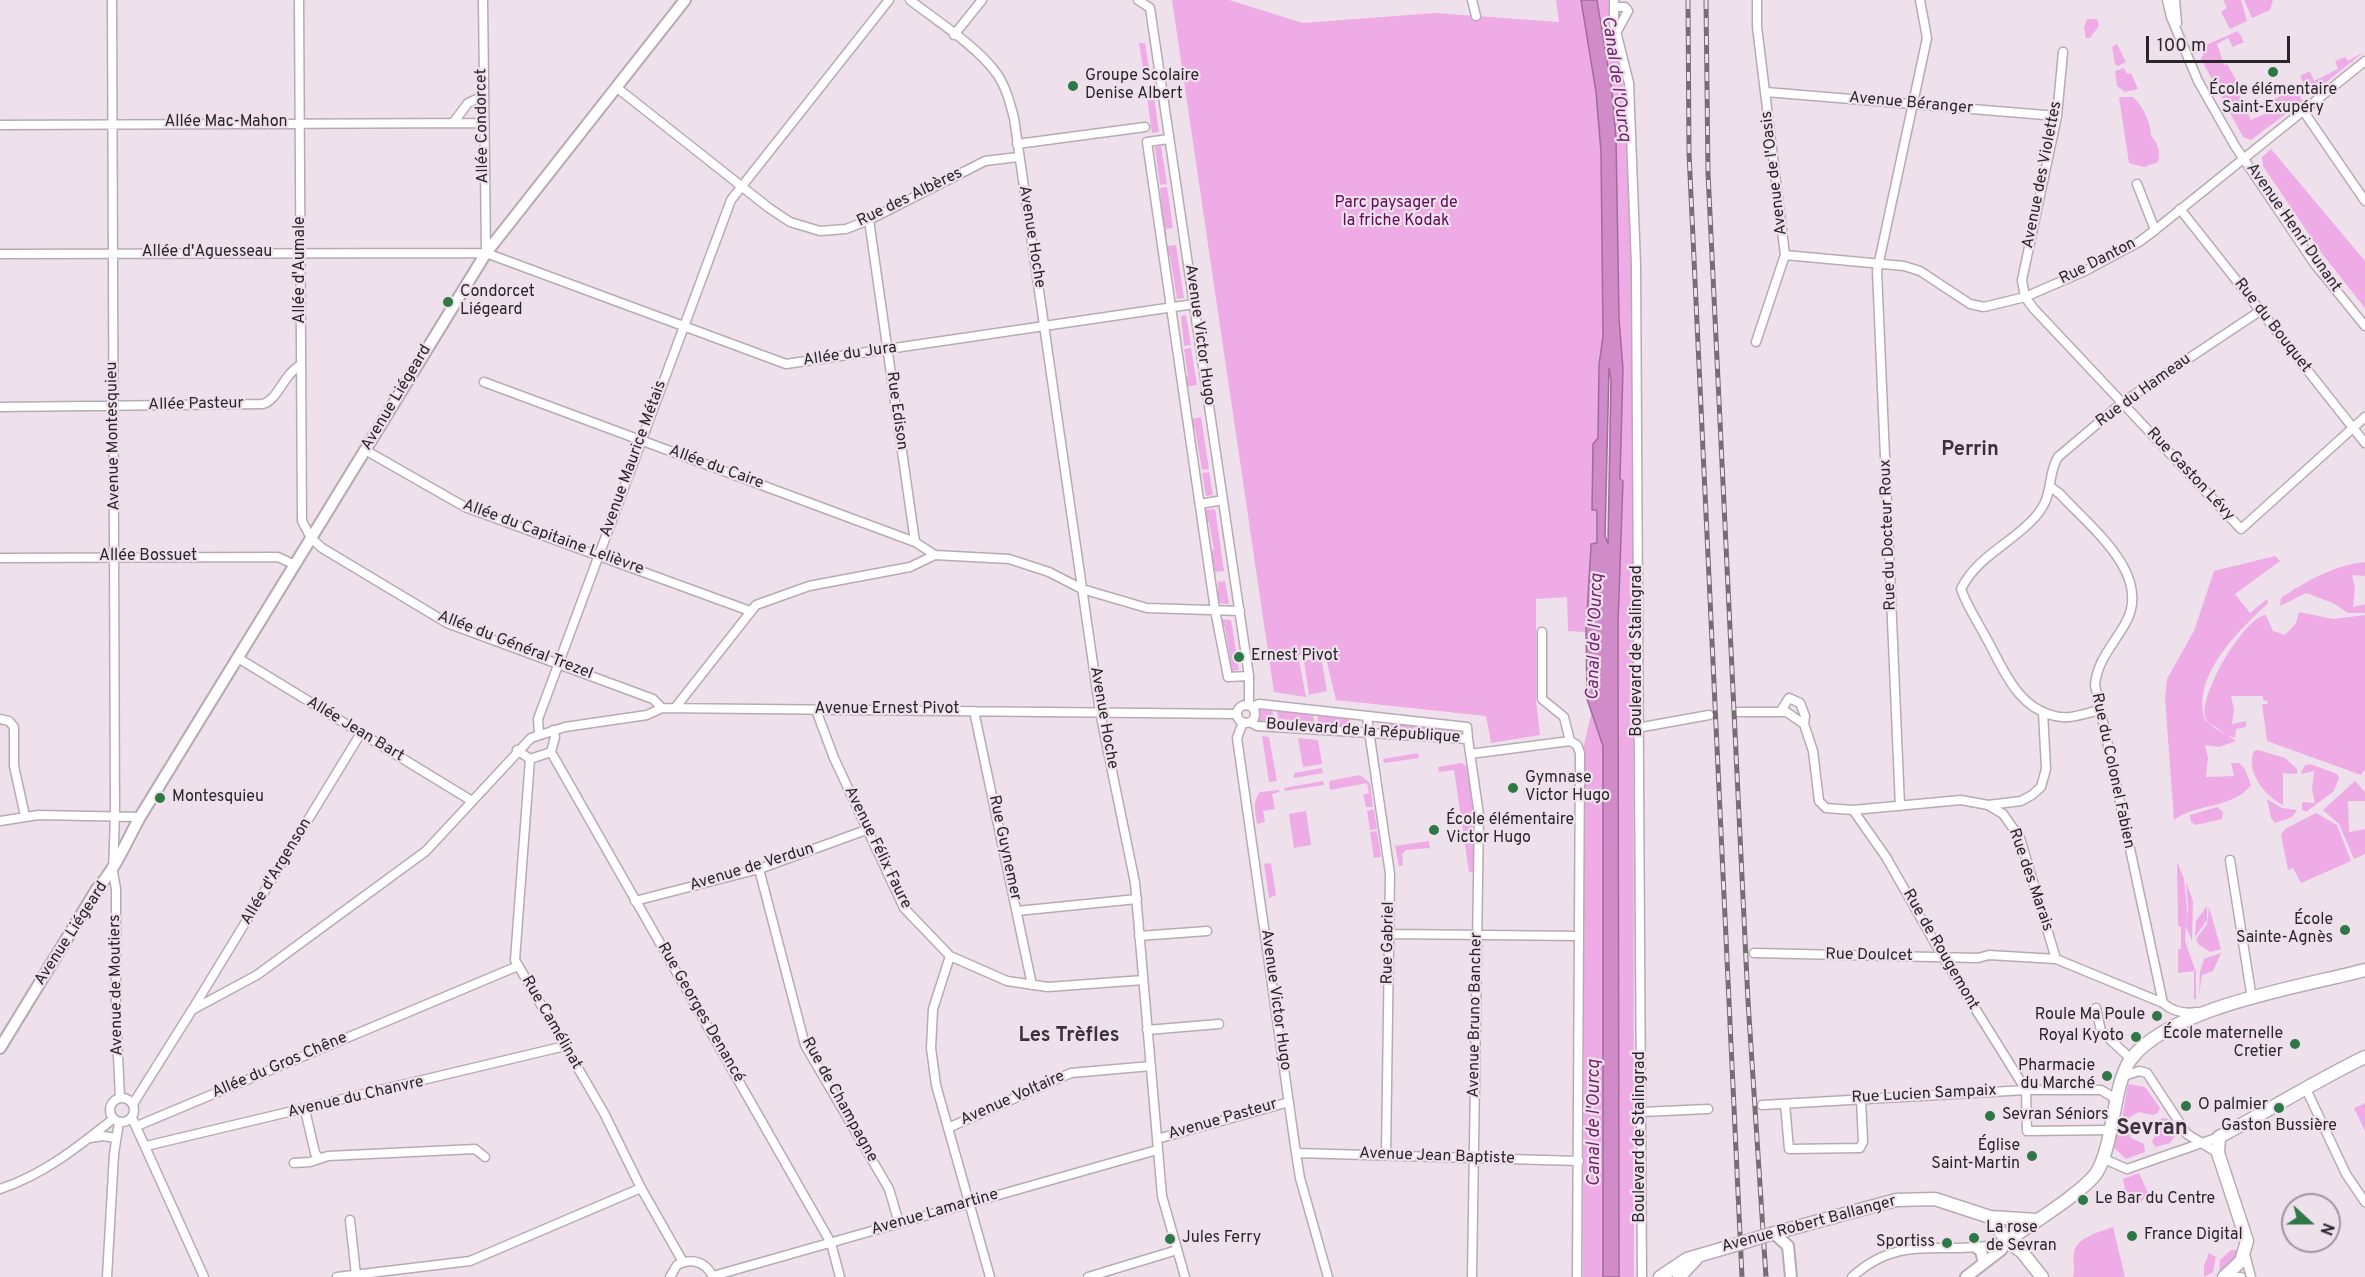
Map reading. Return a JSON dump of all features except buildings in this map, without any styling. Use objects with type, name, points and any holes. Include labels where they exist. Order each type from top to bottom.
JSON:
[{"type":"main road","points":[[2007,1241],[2091,1179],[2102,1158],[2124,1076],[2131,1059],[2157,1035],[2251,994],[2365,970]]},
{"type":"main road","points":[[2228,1276],[2246,1254],[2246,1235],[2218,1153],[2219,1137],[2306,1089],[2314,1081],[2365,1057]]},
{"type":"main road","name":"Avenue Robert Ballanger","points":[[1660,1277],[1675,1265],[1699,1256],[1902,1199],[1944,1201],[1990,1217],[2037,1220]]},
{"type":"main road","points":[[1990,1217],[2007,1241],[2022,1252],[2042,1277]]},
{"type":"main road","points":[[2022,1252],[2025,1236],[2037,1220]]},
{"type":"main road","points":[[1679,1277],[1699,1256]]},
{"type":"street","name":"Avenue Montesquieu","points":[[112,0],[115,556],[113,872]]},
{"type":"street","name":"Allée d'Aumale","points":[[299,0],[302,521],[311,538]]},
{"type":"street","name":"Allée Condorcet","points":[[483,0],[486,253]]},
{"type":"street","name":"Avenue Liégeard","points":[[0,1048],[97,889],[113,872],[121,850],[140,817],[486,253],[685,0]]},
{"type":"street","name":"Avenue Maurice Métais","points":[[539,733],[538,719],[731,200],[889,0]]},
{"type":"street","name":"Avenue Hoche","points":[[910,0],[954,35],[997,74],[1009,99],[1045,328],[1100,712],[1137,899],[1162,1196],[1185,1277]]},
{"type":"street","points":[[954,35],[982,0]]},
{"type":"street","name":"Avenue Victor Hugo","points":[[1138,0],[1150,8],[1240,611],[1249,676],[1250,706],[1255,716],[1243,719],[1237,738],[1296,1153],[1300,1178],[1328,1277]]},
{"type":"street","points":[[1472,0],[1476,16]]},
{"type":"street","name":"Avenue de l'Oasis","points":[[1756,342],[1785,255],[1757,27],[1757,0]]},
{"type":"street","name":"Rue du Docteur Roux","points":[[1900,806],[1879,263],[1927,34],[1920,0]]},
{"type":"street","points":[[2167,0],[2178,30]]},
{"type":"street","points":[[2175,0],[2178,30]]},
{"type":"street","points":[[1614,4],[1625,7],[1628,11],[1616,33]]},
{"type":"street","name":"Boulevard de Stalingrad","points":[[1614,4],[1616,33],[1629,83],[1636,243],[1637,728],[1644,1275]]},
{"type":"street","name":"Avenue Henri Dunant","points":[[2178,30],[2205,95],[2244,158],[2314,263],[2365,327]]},
{"type":"street","name":"Avenue des Violettes","points":[[2025,297],[2022,280],[2057,116],[2063,52]]},
{"type":"street","name":"Rue Danton","points":[[1785,255],[1879,263],[1920,271],[1960,298],[1984,307],[2025,297],[2085,271],[2139,242],[2365,61]]},
{"type":"street","name":"Rue des Albères","points":[[616,87],[740,187],[790,222],[820,231],[846,229],[869,220],[985,161],[1018,157]]},
{"type":"street","name":"Avenue Béranger","points":[[1766,92],[2057,116]]},
{"type":"street","points":[[453,123],[468,103],[483,96]]},
{"type":"street","points":[[2304,111],[2365,201]]},
{"type":"street","name":"Allée Mac-Mahon","points":[[0,125],[483,123]]},
{"type":"street","points":[[1017,144],[1145,127]]},
{"type":"street","name":"Avenue Victor Hugo","points":[[1169,139],[1147,142],[1173,308],[1215,610],[1227,677],[1249,676]]},
{"type":"street","points":[[2137,184],[2155,230]]},
{"type":"street","name":"Rue du Bouquet","points":[[2180,209],[2365,443]]},
{"type":"street","name":"Rue Edison","points":[[869,220],[915,542]]},
{"type":"street","name":"Allée d'Aguesseau","points":[[0,254],[486,253],[536,271]]},
{"type":"street","name":"Allée du Jura","points":[[536,271],[786,364],[1143,314],[1194,304]]},
{"type":"street","name":"Rue Gaston Lévy","points":[[2025,297],[2241,530],[2365,417]]},
{"type":"street","name":"Rue du Hameau","points":[[2052,488],[2052,467],[2058,457],[2123,402],[2260,310]]},
{"type":"street","name":"Allée Pasteur","points":[[0,406],[263,404],[272,399],[292,370],[301,365]]},
{"type":"street","name":"Allée du Caire","points":[[484,382],[915,542]]},
{"type":"street","name":"Allée du Capitaine Lelièvre","points":[[365,450],[465,507],[750,611]]},
{"type":"street","points":[[2052,488],[2036,516],[1986,556],[1967,577],[1961,589],[2006,677],[2031,704],[2043,712],[2065,717],[2100,710]]},
{"type":"street","name":"Rue du Colonel Fabien","points":[[2052,488],[2114,554],[2130,579],[2131,610],[2095,676],[2096,696],[2163,1003]]},
{"type":"street","points":[[1200,504],[1223,501]]},
{"type":"street","name":"Allée du Général Trezel","points":[[311,538],[324,549],[447,623],[652,699],[662,708]]},
{"type":"street","points":[[915,542],[935,555]]},
{"type":"street","points":[[675,708],[750,611],[766,600],[793,590],[910,567],[935,555],[1009,559],[1039,568],[1082,589],[1147,608],[1240,611]]},
{"type":"street","name":"Allée Bossuet","points":[[0,558],[278,557],[295,565]]},
{"type":"street","points":[[1542,632],[1542,699],[1564,717],[1570,741],[1577,745],[1580,753],[1577,1277]]},
{"type":"street","name":"Allée Jean Bart","points":[[238,658],[472,801]]},
{"type":"street","name":"Rue des Marais","points":[[1784,712],[1782,709],[1785,701],[1789,698],[1797,700],[1805,716],[1804,724],[1813,751],[1819,801],[1833,810],[1961,800],[1988,805],[2004,814],[2017,832],[2056,959]]},
{"type":"street","points":[[1243,719],[1240,707],[1259,704],[1467,727],[1468,739]]},
{"type":"street","name":"Avenue Ernest Pivot","points":[[539,733],[647,715],[662,708],[1100,712],[1243,719]]},
{"type":"street","name":"Avenue Félix Faure","points":[[816,710],[866,830],[903,908],[950,956],[1007,981],[1048,987],[1143,980]]},
{"type":"street","name":"Rue Guynemer","points":[[974,711],[1032,985]]},
{"type":"street","points":[[1738,712],[1784,712],[1804,724]]},
{"type":"street","points":[[1988,805],[2020,801],[2041,787],[2046,769],[2043,712]]},
{"type":"street","points":[[1637,728],[1710,715]]},
{"type":"street","name":"Rue Gabriel","points":[[1367,717],[1390,874],[1386,1155]]},
{"type":"street","points":[[0,719],[9,722],[14,727],[14,766],[25,816]]},
{"type":"street","name":"Boulevard de la République","points":[[1243,719],[1257,726],[1468,739],[1470,754],[1570,741]]},
{"type":"street","points":[[518,750],[530,759],[551,752],[555,737],[553,730]]},
{"type":"street","name":"Allée d'Argenson","points":[[133,1104],[361,733]]},
{"type":"street","points":[[192,1010],[257,975],[426,851],[518,750],[539,733]]},
{"type":"street","name":"Rue Georges Denancé","points":[[551,752],[831,1243],[840,1277]]},
{"type":"street","name":"Avenue Bruno Bancher","points":[[1470,754],[1479,815],[1472,1277]]},
{"type":"street","name":"Rue Camélinat","points":[[530,759],[514,956],[604,1113],[641,1188],[682,1262]]},
{"type":"street","name":"Rue de Rougemont","points":[[1853,810],[1886,857],[1943,957],[2025,1090]]},
{"type":"street","points":[[0,821],[25,816],[140,817]]},
{"type":"street","name":"Avenue de Verdun","points":[[635,900],[759,869],[866,830]]},
{"type":"street","points":[[2230,860],[2251,994]]},
{"type":"street","name":"Rue de Champagne","points":[[759,869],[805,1045],[890,1188],[899,1223]]},
{"type":"street","name":"Avenue de Moutiers","points":[[113,872],[116,889],[116,1014],[120,1098]]},
{"type":"street","points":[[1017,911],[1137,899]]},
{"type":"street","points":[[1139,936],[1207,931]]},
{"type":"street","points":[[1390,934],[1579,936]]},
{"type":"street","name":"Rue Doulcet","points":[[1754,954],[1978,958],[1989,955],[2056,959]]},
{"type":"street","points":[[950,956],[933,1009],[931,1048],[936,1085],[990,1277]]},
{"type":"street","points":[[2056,959],[2163,1003],[2170,1009],[2185,1014],[2209,1011]]},
{"type":"street","name":"Allée du Gros Chêne","points":[[134,1122],[423,1007],[518,966]]},
{"type":"street","points":[[2096,1008],[2101,1031],[2131,1059]]},
{"type":"street","points":[[1147,1030],[1219,1024]]},
{"type":"street","name":"Avenue du Chanvre","points":[[146,1146],[305,1110],[565,1046]]},
{"type":"street","name":"Avenue Voltaire","points":[[948,1128],[1071,1073],[1150,1066]]},
{"type":"street","points":[[2124,1076],[2139,1071],[2147,1073],[2187,1134],[2218,1153]]},
{"type":"street","points":[[2306,1089],[2357,1194],[2365,1202]]},
{"type":"street","points":[[2025,1090],[2027,1131],[2110,1130]]},
{"type":"street","name":"Rue Lucien Sampaix","points":[[1762,1105],[2025,1090],[2101,1090],[2118,1101]]},
{"type":"street","points":[[107,1277],[116,1138],[116,1121],[110,1108],[114,1101],[120,1098],[133,1104],[134,1122],[204,1277]]},
{"type":"street","points":[[1785,1104],[1789,1149],[1860,1148],[1863,1142],[1861,1099]]},
{"type":"street","name":"Avenue Pasteur","points":[[1157,1139],[1289,1102]]},
{"type":"street","points":[[1641,1112],[1707,1109]]},
{"type":"street","points":[[305,1110],[315,1153],[318,1157]]},
{"type":"street","points":[[0,1189],[28,1180],[116,1121],[134,1122]]},
{"type":"street","points":[[90,1138],[103,1136],[116,1138]]},
{"type":"street","points":[[2102,1158],[2125,1169],[2198,1142],[2219,1137]]},
{"type":"street","points":[[294,1163],[310,1162],[318,1157],[475,1149],[485,1157]]},
{"type":"street","name":"Avenue Lamartine","points":[[713,1276],[1157,1150]]},
{"type":"street","name":"Avenue Jean Baptiste","points":[[1296,1153],[1474,1160],[1579,1161]]},
{"type":"street","points":[[337,1277],[470,1261],[641,1188]]},
{"type":"street","points":[[350,1220],[356,1275]]},
{"type":"street","points":[[1772,1234],[1788,1246],[1791,1277]]},
{"type":"street","points":[[1852,1277],[1893,1251],[1991,1246],[2007,1241]]},
{"type":"street","points":[[1966,1277],[2001,1250],[2007,1241]]},
{"type":"street","points":[[1976,1247],[1981,1251],[1984,1263]]},
{"type":"street","points":[[1088,1277],[1177,1251]]},
{"type":"street","points":[[2246,1254],[2251,1277]]},
{"type":"street","points":[[670,1277],[673,1269],[682,1262],[700,1263],[713,1276]]},
{"type":"street","points":[[2228,1276],[2241,1277]]},
{"type":"green space","name":"Parc paysager de la friche Kodak","points":[[1172,0],[1229,0],[1303,23],[1435,13],[1559,22],[1556,0],[1581,0],[1596,92],[1601,152],[1603,336],[1599,365],[1598,438],[1593,444],[1592,509],[1598,510],[1597,544],[1590,545],[1586,632],[1568,631],[1567,597],[1536,599],[1536,700],[1540,735],[1491,743],[1486,716],[1336,700],[1324,650],[1298,655],[1306,697],[1274,692]]},
{"type":"green space","points":[[1597,0],[1610,0],[1611,26],[1623,85],[1630,170],[1633,367],[1634,1277],[1619,1277],[1618,623],[1623,481],[1620,479],[1623,369],[1619,319],[1612,91]]},
{"type":"green space","points":[[2223,0],[2241,0],[2247,21],[2230,29],[2221,12],[2227,8]]},
{"type":"green space","points":[[2244,0],[2273,0],[2270,10],[2252,18]]},
{"type":"green space","points":[[2087,19],[2097,19],[2099,26],[2090,38],[2086,38],[2084,28]]},
{"type":"green space","points":[[2238,31],[2244,42],[2233,47],[2228,38],[2217,44],[2224,65],[2227,64],[2239,85],[2245,83],[2246,85],[2237,90],[2251,120],[2266,113],[2262,105],[2295,89],[2303,101],[2251,140],[2243,137],[2201,59],[2208,44]]},
{"type":"green space","points":[[1139,43],[1145,43],[1151,80],[1145,81]]},
{"type":"green space","points":[[2117,44],[2126,62],[2118,66],[2115,64],[2112,47]]},
{"type":"green space","points":[[2365,51],[2319,88],[2307,91],[2300,76],[2310,71],[2314,81],[2338,69],[2335,61],[2345,57],[2348,61]]},
{"type":"green space","points":[[2124,68],[2127,74],[2131,73],[2138,89],[2125,92],[2117,86],[2115,71]]},
{"type":"green space","points":[[1154,97],[1159,132],[1152,133],[1147,98]]},
{"type":"green space","points":[[2119,97],[2133,97],[2143,110],[2150,126],[2151,136],[2158,148],[2158,162],[2144,167],[2129,163]]},
{"type":"green space","points":[[1161,146],[1167,184],[1160,185],[1155,147]]},
{"type":"green space","points":[[2271,149],[2365,261],[2365,308],[2323,255],[2263,166],[2262,157]]},
{"type":"green space","points":[[1167,187],[1173,228],[1166,229],[1167,236],[1164,236],[1160,188]]},
{"type":"green space","points":[[1176,245],[1184,298],[1177,299],[1170,256],[1167,255],[1166,246]]},
{"type":"green space","points":[[1186,315],[1191,345],[1184,346],[1181,316]]},
{"type":"green space","points":[[1191,348],[1197,385],[1186,387],[1185,378],[1188,377],[1184,349]]},
{"type":"green space","points":[[1201,417],[1209,469],[1202,470],[1195,428],[1192,427],[1191,419]]},
{"type":"green space","points":[[1209,472],[1213,495],[1206,496],[1202,473]]},
{"type":"green space","points":[[1215,509],[1224,571],[1216,572],[1213,569],[1210,551],[1214,550],[1209,522],[1206,522],[1204,510]]},
{"type":"green space","points":[[2275,556],[2280,561],[2235,594],[2250,613],[2267,599],[2268,603],[2220,655],[2205,687],[2202,703],[2205,720],[2236,741],[2219,747],[2205,745],[2208,758],[2206,777],[2234,776],[2231,763],[2239,763],[2245,769],[2251,785],[2234,798],[2193,811],[2174,820],[2165,698],[2167,679],[2194,631],[2214,571]]},
{"type":"green space","points":[[2365,562],[2365,576],[2352,575],[2355,588],[2353,607],[2365,604],[2365,613],[2348,613],[2333,603],[2306,593],[2280,606],[2281,598],[2311,580],[2343,566]]},
{"type":"green space","points":[[1225,581],[1229,604],[1218,603],[1218,582]]},
{"type":"green space","points":[[2299,612],[2333,619],[2365,615],[2365,769],[2361,775],[2267,741],[2262,704],[2267,704],[2268,701],[2263,700],[2263,696],[2231,696],[2234,709],[2232,724],[2246,721],[2246,727],[2236,729],[2235,738],[2213,727],[2205,717],[2205,706],[2216,675],[2225,658],[2247,628],[2266,615],[2273,631],[2285,635],[2296,623]]},
{"type":"green space","points":[[1220,619],[1231,620],[1239,670],[1232,671],[1225,627],[1222,627]]},
{"type":"green space","points":[[1321,657],[1327,691],[1309,695],[1304,661]]},
{"type":"green space","points":[[1259,708],[1272,709],[1274,723],[1257,722]]},
{"type":"green space","points":[[1277,710],[1313,714],[1315,726],[1279,723]]},
{"type":"green space","points":[[1317,714],[1349,718],[1351,728],[1319,726]]},
{"type":"green space","points":[[1591,714],[1603,746],[1603,1277],[1583,1277],[1584,745]]},
{"type":"green space","points":[[1382,721],[1414,725],[1415,733],[1383,730]]},
{"type":"green space","points":[[1419,725],[1455,729],[1456,735],[1420,733]]},
{"type":"green space","points":[[1262,736],[1269,737],[1277,781],[1269,782]]},
{"type":"green space","points":[[1298,738],[1318,740],[1322,764],[1303,767]]},
{"type":"green space","points":[[2258,750],[2285,758],[2297,769],[2297,774],[2283,773],[2283,805],[2270,796],[2254,775],[2252,759],[2254,751]]},
{"type":"green space","points":[[1418,753],[1419,758],[1384,763],[1383,759]]},
{"type":"green space","points":[[1462,763],[1468,767],[1475,814],[1474,873],[1469,872],[1454,770],[1439,772],[1438,767]]},
{"type":"green space","points":[[2310,764],[2337,774],[2339,778],[2334,791],[2306,812],[2302,810],[2302,802],[2315,803],[2312,789],[2314,771],[2301,774],[2304,766]]},
{"type":"green space","points":[[1322,768],[1323,773],[1294,778],[1294,773]]},
{"type":"green space","points":[[1360,775],[1370,783],[1373,807],[1366,807],[1363,795],[1369,793],[1367,783],[1330,790],[1329,781]]},
{"type":"green space","points":[[1323,781],[1324,785],[1285,791],[1284,788]]},
{"type":"green space","points":[[2355,781],[2365,792],[2365,801],[2348,801],[2349,832],[2365,829],[2365,854],[2354,859],[2339,824],[2323,810]]},
{"type":"green space","points":[[1279,790],[1272,794],[1275,809],[1263,811],[1265,822],[1257,824],[1255,807],[1257,796],[1260,792]]},
{"type":"green space","points":[[2267,799],[2282,808],[2297,810],[2292,817],[2275,823],[2271,818]]},
{"type":"green space","points":[[2217,807],[2223,812],[2222,819],[2196,825],[2191,822],[2190,815]]},
{"type":"green space","points":[[1374,809],[1377,829],[1370,830],[1367,811]]},
{"type":"green space","points":[[1306,811],[1311,845],[1294,848],[1289,814]]},
{"type":"green space","points":[[2316,813],[2337,825],[2351,861],[2301,883],[2293,868],[2288,870],[2281,835],[2285,829]]},
{"type":"green space","points":[[1377,831],[1381,857],[1374,858],[1370,832]]},
{"type":"green space","points":[[1429,841],[1430,848],[1406,850],[1402,854],[1403,865],[1399,866],[1395,846]]},
{"type":"green space","points":[[2177,862],[2184,879],[2187,909],[2185,941],[2196,972],[2196,999],[2194,999],[2194,971],[2178,973],[2181,927],[2178,926]]},
{"type":"green space","points":[[1271,863],[1276,895],[1269,898],[1264,864]]},
{"type":"green space","points":[[2186,882],[2193,901],[2192,941],[2186,927],[2188,907]]},
{"type":"green space","points":[[2207,906],[2207,920],[2195,937],[2196,921]]},
{"type":"green space","points":[[2209,907],[2221,949],[2210,952],[2199,945],[2196,939],[2207,924]]},
{"type":"green space","points":[[2221,953],[2213,971],[2202,975],[2199,995],[2200,972],[2204,959]]},
{"type":"green space","points":[[2128,1084],[2145,1087],[2160,1108],[2158,1113],[2152,1115],[2139,1112],[2127,1119],[2122,1118]]},
{"type":"green space","points":[[2365,1103],[2365,1131],[2354,1108]]},
{"type":"green space","points":[[2162,1118],[2168,1119],[2175,1136],[2170,1143],[2155,1147],[2152,1141],[2157,1132],[2158,1121]]},
{"type":"green space","points":[[2120,1124],[2126,1126],[2131,1138],[2144,1144],[2145,1152],[2126,1159],[2113,1147]]},
{"type":"green space","points":[[2139,1173],[2148,1193],[2141,1202],[2136,1199],[2129,1207],[2123,1179]]},
{"type":"green space","points":[[2113,1227],[2125,1277],[2073,1277],[2074,1253],[2079,1243],[2089,1236]]},
{"type":"green space","points":[[2231,1250],[2242,1250],[2240,1258],[2219,1276],[2220,1260]]},
{"type":"green space","points":[[2209,1253],[2216,1257],[2213,1272],[2204,1277],[2204,1266]]},
{"type":"water","name":"Canal de l'Ourcq","points":[[1581,0],[1597,0],[1612,91],[1616,138],[1619,319],[1623,369],[1620,479],[1623,481],[1618,623],[1619,1277],[1603,1277],[1603,746],[1587,699],[1586,632],[1591,544],[1597,543],[1597,510],[1592,510],[1593,444],[1598,438],[1599,365],[1603,336],[1601,152],[1596,92]],"holes":[[[1609,368],[1611,380],[1608,544],[1605,536]]]},
{"type":"railway","points":[[1688,0],[1689,153],[1742,1277]]},
{"type":"railway","points":[[1706,0],[1708,173],[1748,1001],[1766,1277]]},
{"type":"place","name":"École élémentaire Saint-Exupéry","points":[[2273,72]]},
{"type":"place","name":"Groupe Scolaire Denise Albert","points":[[1073,86]]},
{"type":"place","name":"Condorcet Liégeard","points":[[448,302]]},
{"type":"place","name":"Ernest Pivot","points":[[1239,657]]},
{"type":"place","name":"Gymnase Victor Hugo","points":[[1513,788]]},
{"type":"place","name":"Montesquieu","points":[[160,798]]},
{"type":"place","name":"École élémentaire Victor Hugo","points":[[1434,830]]},
{"type":"place","name":"École Sainte-Agnès","points":[[2345,930]]},
{"type":"place","name":"Roule Ma Poule","points":[[2157,1016]]},
{"type":"place","name":"Royal Kyoto","points":[[2136,1037]]},
{"type":"place","name":"École maternelle Cretier","points":[[2295,1044]]},
{"type":"place","name":"Pharmacie du Marché","points":[[2107,1076]]},
{"type":"place","name":"O palmier","points":[[2186,1106]]},
{"type":"place","name":"Gaston Bussière","points":[[2279,1108]]},
{"type":"place","name":"Sevran Séniors","points":[[1990,1116]]},
{"type":"place","name":"Église Saint-Martin","points":[[2032,1156]]},
{"type":"place","name":"Le Bar du Centre","points":[[2083,1200]]},
{"type":"place","name":"France Digital","points":[[2132,1236]]},
{"type":"place","name":"La rose de Sevran","points":[[1974,1238]]},
{"type":"place","name":"Jules Ferry","points":[[1170,1239]]},
{"type":"place","name":"Sportiss","points":[[1947,1243]]},
{"type":"district","name":"Perrin","points":[[1970,451]]},
{"type":"district","name":"Les Trèfles","points":[[1069,1037]]},
{"type":"district","name":"Sevran","points":[[2152,1130]]}]
